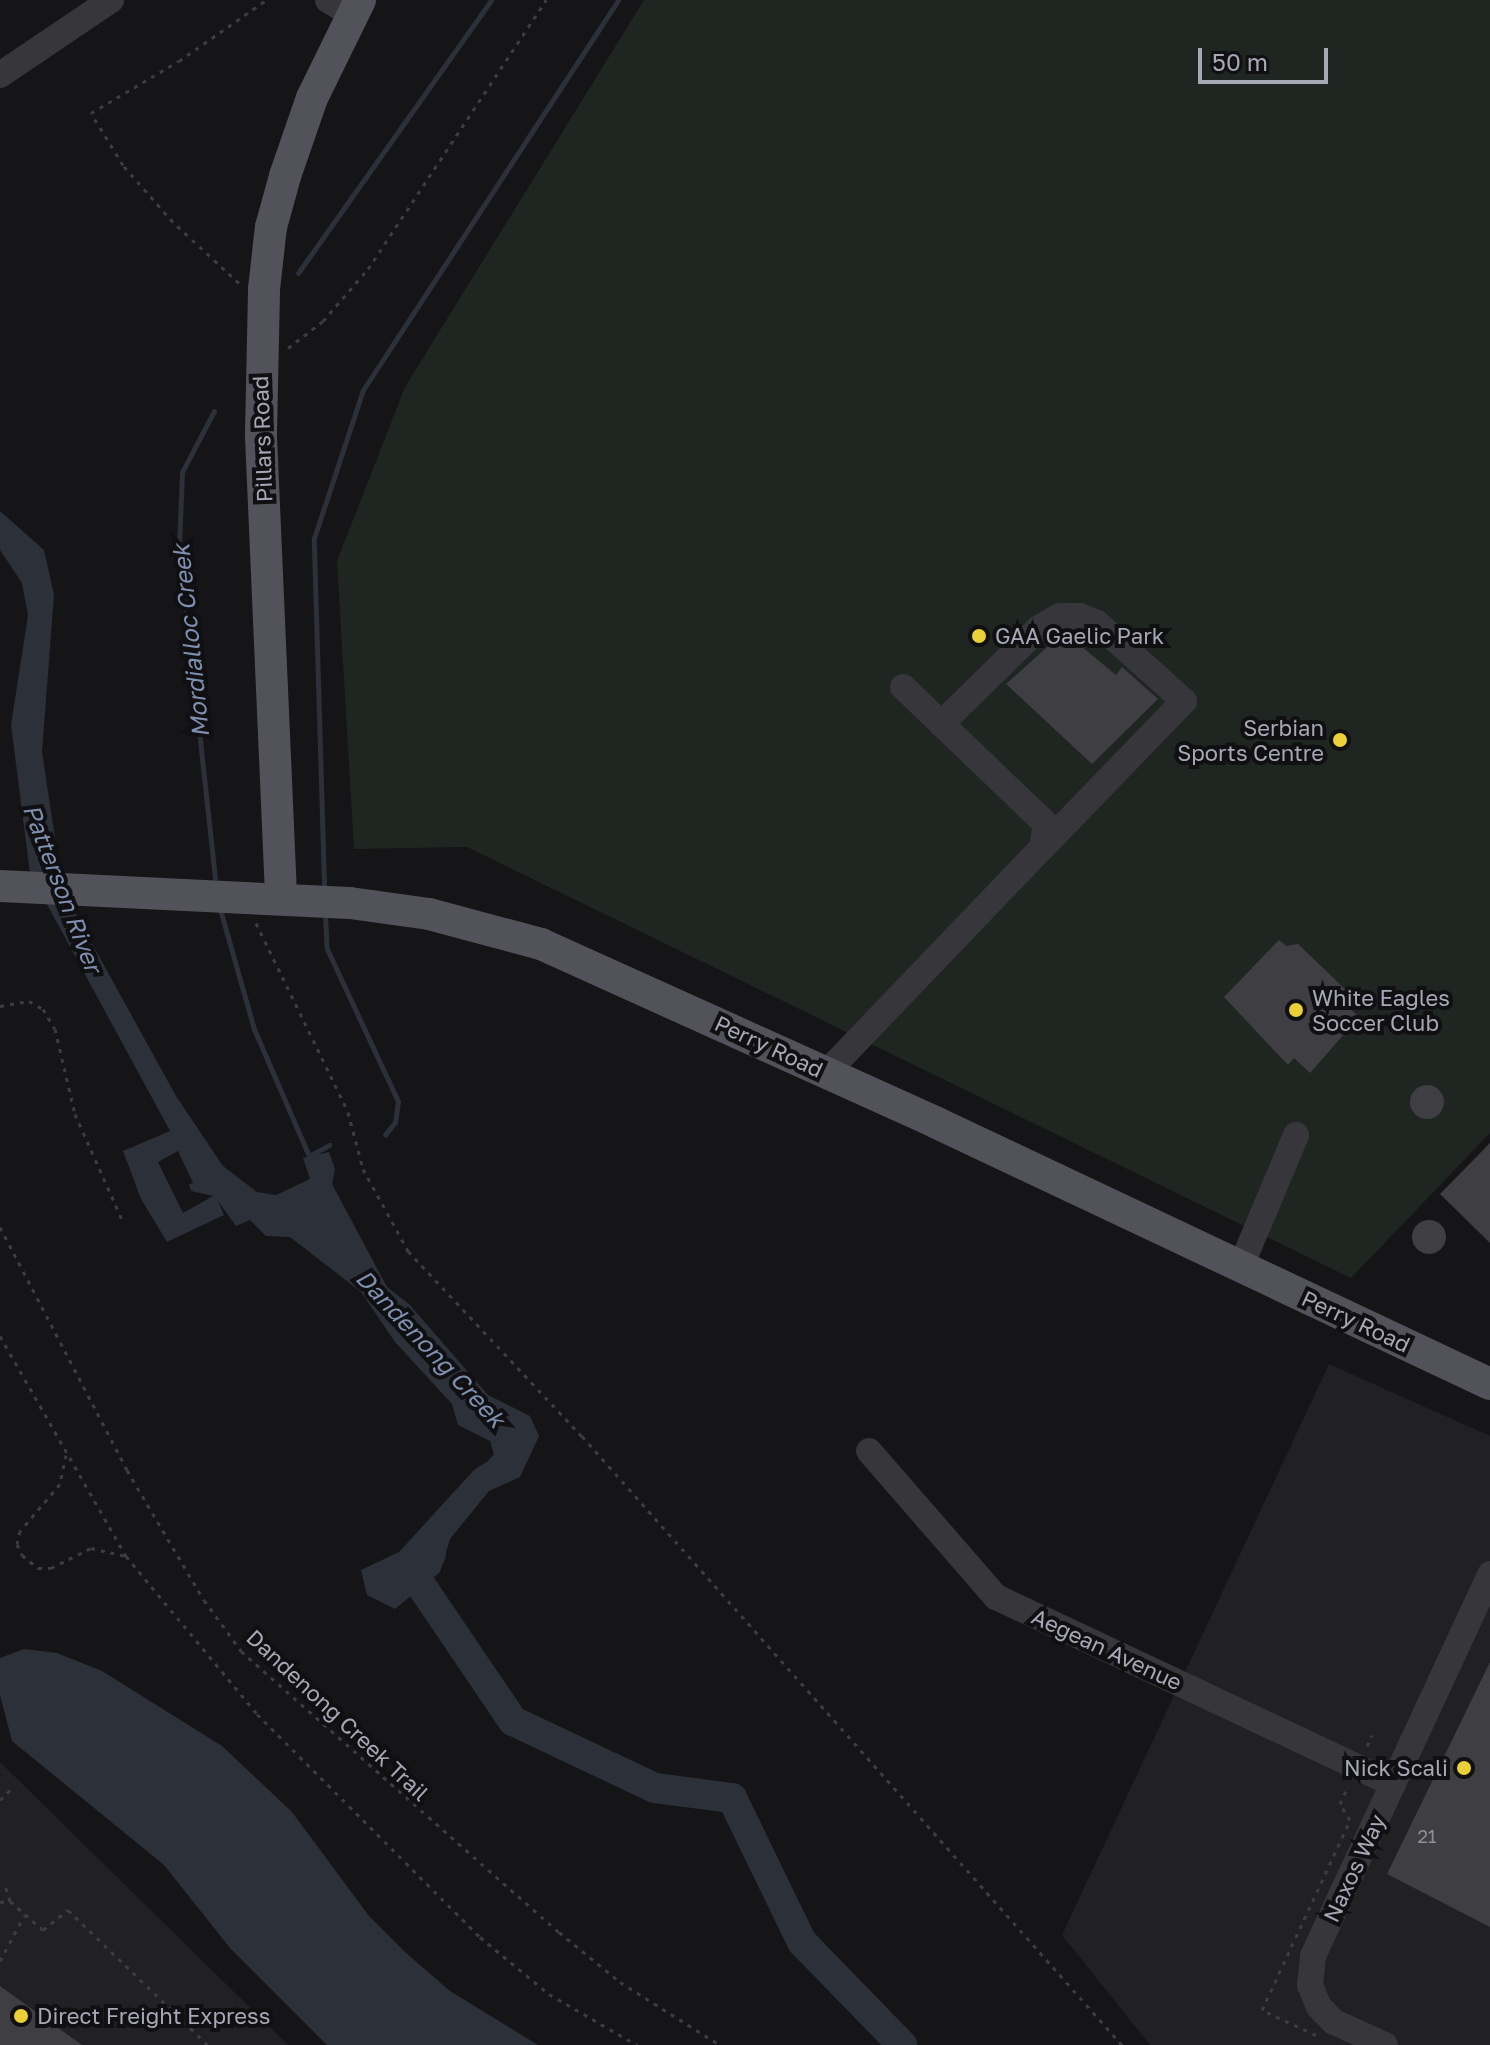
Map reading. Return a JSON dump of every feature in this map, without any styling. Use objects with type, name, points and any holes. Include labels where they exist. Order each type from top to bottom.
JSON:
[{"type":"main road","name":"Pillars Road","points":[[281,895],[260,363],[264,301],[271,227],[285,176],[346,5]]},
{"type":"main road","name":"Perry Road","points":[[0,886],[281,895],[429,914],[541,944],[827,1072],[1490,1384]]},
{"type":"street","points":[[0,75],[111,0]]},
{"type":"street","points":[[827,1072],[1184,701],[1097,623],[1080,616],[1060,616],[1039,628],[941,724]]},
{"type":"street","points":[[903,687],[1046,824],[1042,848]]},
{"type":"street","points":[[1241,1266],[1296,1135]]},
{"type":"street","name":"Aegean Avenue","points":[[869,1451],[996,1597],[1393,1784]]},
{"type":"street","name":"Naxos Way","points":[[1385,2045],[1334,2022],[1319,2007],[1310,1985],[1313,1956],[1490,1574]]},
{"type":"path","points":[[264,301],[173,222],[123,165],[91,113],[202,46],[266,0]]},
{"type":"path","points":[[260,363],[296,344],[323,321],[368,269],[546,0]]},
{"type":"path","points":[[242,895],[348,1112],[363,1169],[408,1251],[582,1436],[1122,2045]]},
{"type":"path","points":[[0,1006],[29,1001],[43,1009],[55,1029],[75,1114],[123,1222]]},
{"type":"path","name":"Dandenong Creek Trail","points":[[0,1227],[127,1470],[204,1600],[241,1651],[559,1932],[620,1982],[720,2045]]},
{"type":"path","points":[[0,1336],[126,1556],[257,1714],[428,1887],[549,1994],[637,2045]]},
{"type":"path","points":[[67,1452],[60,1484],[20,1531],[17,1544],[22,1555],[38,1568],[51,1568],[91,1548],[126,1556]]},
{"type":"path","points":[[1324,2039],[1262,2010],[1350,1820],[1340,1804],[1357,1768]]},
{"type":"path","points":[[0,1800],[11,1789]]},
{"type":"path","points":[[5,1886],[10,1901],[24,1916],[48,1929],[68,1910],[208,2045]]},
{"type":"path","points":[[0,1902],[10,1901]]},
{"type":"path","points":[[0,1961],[24,1916]]},
{"type":"shaded area","points":[[644,0],[1490,0],[1490,1133],[1351,1278],[467,847],[354,849],[337,561],[405,387]]},
{"type":"shaded area","points":[[1329,1364],[1490,1436],[1490,2045],[1150,2045],[1062,1935]]},
{"type":"shaded area","points":[[0,1762],[288,2045],[0,2045]]},
{"type":"water","name":"Patterson River","points":[[0,511],[44,550],[54,595],[42,752],[60,871],[73,909],[176,1096],[223,1166],[257,1192],[276,1195],[310,1179],[303,1158],[329,1152],[335,1169],[332,1184],[387,1287],[409,1304],[488,1395],[530,1416],[539,1436],[520,1477],[489,1491],[450,1539],[440,1572],[395,1609],[367,1595],[361,1570],[399,1552],[474,1470],[494,1454],[490,1441],[458,1425],[452,1404],[395,1342],[361,1292],[290,1237],[266,1236],[250,1220],[236,1226],[218,1201],[224,1215],[167,1242],[141,1199],[123,1151],[170,1131],[30,873],[11,725],[28,615],[22,583],[0,550]],"holes":[[[178,1151],[193,1183],[189,1184],[191,1191],[213,1196],[183,1213],[158,1162]]]},
{"type":"water","points":[[24,1649],[57,1653],[102,1671],[222,1746],[292,1812],[369,1916],[405,1952],[450,1991],[538,2045],[327,2045],[230,1948],[164,1865],[12,1741],[0,1695],[0,1658]]},
{"type":"building","points":[[1064,632],[1116,675],[1122,667],[1158,699],[1092,764],[1006,684]]},
{"type":"building","name":"White Eagles Soccer Club","points":[[1279,940],[1286,946],[1298,944],[1320,965],[1353,997],[1346,1004],[1359,1017],[1310,1073],[1294,1058],[1288,1065],[1224,997]]},
{"type":"building","points":[[1427,1085],[1439,1090],[1444,1102],[1439,1114],[1427,1119],[1415,1114],[1410,1102],[1415,1090]]},
{"type":"building","points":[[1490,1143],[1490,1243],[1440,1194]]},
{"type":"building","points":[[1429,1220],[1441,1225],[1446,1237],[1441,1249],[1429,1254],[1417,1249],[1412,1237],[1417,1225]]},
{"type":"building","name":"Nick Scali","points":[[1490,1662],[1490,1927],[1387,1874]]},
{"type":"building","name":"Direct Freight Express","points":[[0,1986],[82,2045],[0,2045]]},
{"type":"waterway","name":"Mordialloc Creek","points":[[298,273],[491,0]]},
{"type":"waterway","points":[[324,884],[314,538],[363,390],[618,0]]},
{"type":"waterway","name":"Mordialloc Creek","points":[[214,411],[182,472],[179,547],[215,878]]},
{"type":"waterway","name":"Mordialloc Creek","points":[[220,909],[254,1029],[312,1163]]},
{"type":"waterway","points":[[325,916],[327,949],[398,1101],[395,1122],[385,1135]]},
{"type":"waterway","points":[[311,1155],[329,1145]]},
{"type":"waterway","name":"Dandenong Creek","points":[[431,1554],[414,1575],[513,1721],[655,1788],[732,1798],[802,1942],[902,2045]]},
{"type":"place","name":"GAA Gaelic Park","points":[[979,636]]},
{"type":"place","name":"Serbian Sports Centre","points":[[1340,740]]},
{"type":"place","name":"White Eagles Soccer Club","points":[[1296,1010]]},
{"type":"place","name":"Nick Scali","points":[[1464,1768]]},
{"type":"place","name":"Direct Freight Express","points":[[21,2016]]}]
